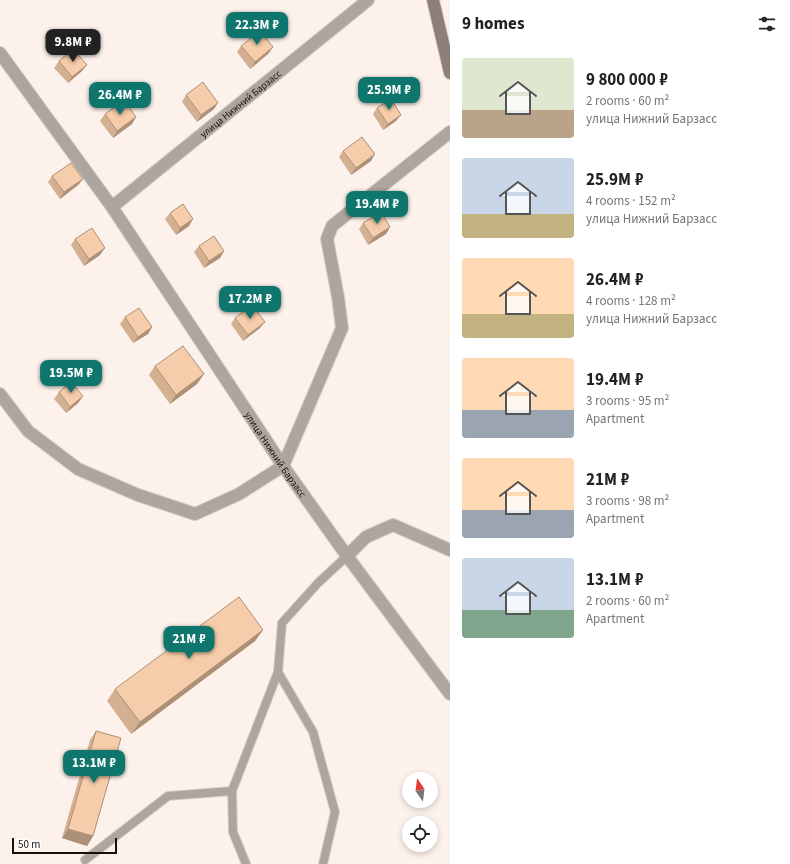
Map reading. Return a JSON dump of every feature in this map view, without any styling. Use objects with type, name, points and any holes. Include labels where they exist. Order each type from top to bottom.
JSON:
[{"type":"main road","points":[[433,0],[450,73]]},
{"type":"street","name":"улица Нижний Барзасс","points":[[112,207],[368,0]]},
{"type":"street","name":"улица Нижний Барзасс","points":[[0,53],[112,207],[283,466],[347,556],[450,694]]},
{"type":"street","points":[[0,394],[28,431],[78,469],[138,495],[195,514],[239,494],[283,466],[342,328],[338,297],[327,239],[332,226],[450,132]]},
{"type":"street","points":[[347,556],[366,537],[393,525],[450,550]]},
{"type":"lane","points":[[246,864],[234,832],[232,791],[278,672],[282,623],[318,583],[347,556]]},
{"type":"lane","points":[[278,672],[313,732],[335,812],[323,864]]},
{"type":"lane","points":[[85,860],[168,796],[232,791]]},
{"type":"building","points":[[260,31],[273,47],[255,62],[241,46]]},
{"type":"building","points":[[73,49],[87,65],[72,77],[59,61]]},
{"type":"building","points":[[203,82],[218,103],[201,115],[186,95]]},
{"type":"building","points":[[391,99],[401,115],[388,124],[377,108]]},
{"type":"building","points":[[124,100],[136,117],[117,131],[105,114]]},
{"type":"building","points":[[362,137],[375,154],[356,168],[343,151]]},
{"type":"building","points":[[71,163],[83,179],[64,192],[52,176]]},
{"type":"building","points":[[183,204],[193,219],[180,228],[170,213]]},
{"type":"building","points":[[381,212],[390,227],[373,238],[363,223]]},
{"type":"building","points":[[92,228],[105,248],[89,259],[75,239]]},
{"type":"building","points":[[214,236],[224,251],[209,261],[199,246]]},
{"type":"building","points":[[252,305],[265,322],[248,335],[235,318]]},
{"type":"building","points":[[139,308],[152,327],[138,337],[125,317]]},
{"type":"building","points":[[183,346],[204,374],[176,395],[155,366]]},
{"type":"building","points":[[71,382],[83,396],[70,407],[59,392]]},
{"type":"building","points":[[239,597],[263,630],[140,722],[115,689]]},
{"type":"building","points":[[96,731],[121,738],[93,836],[68,829]]}]
